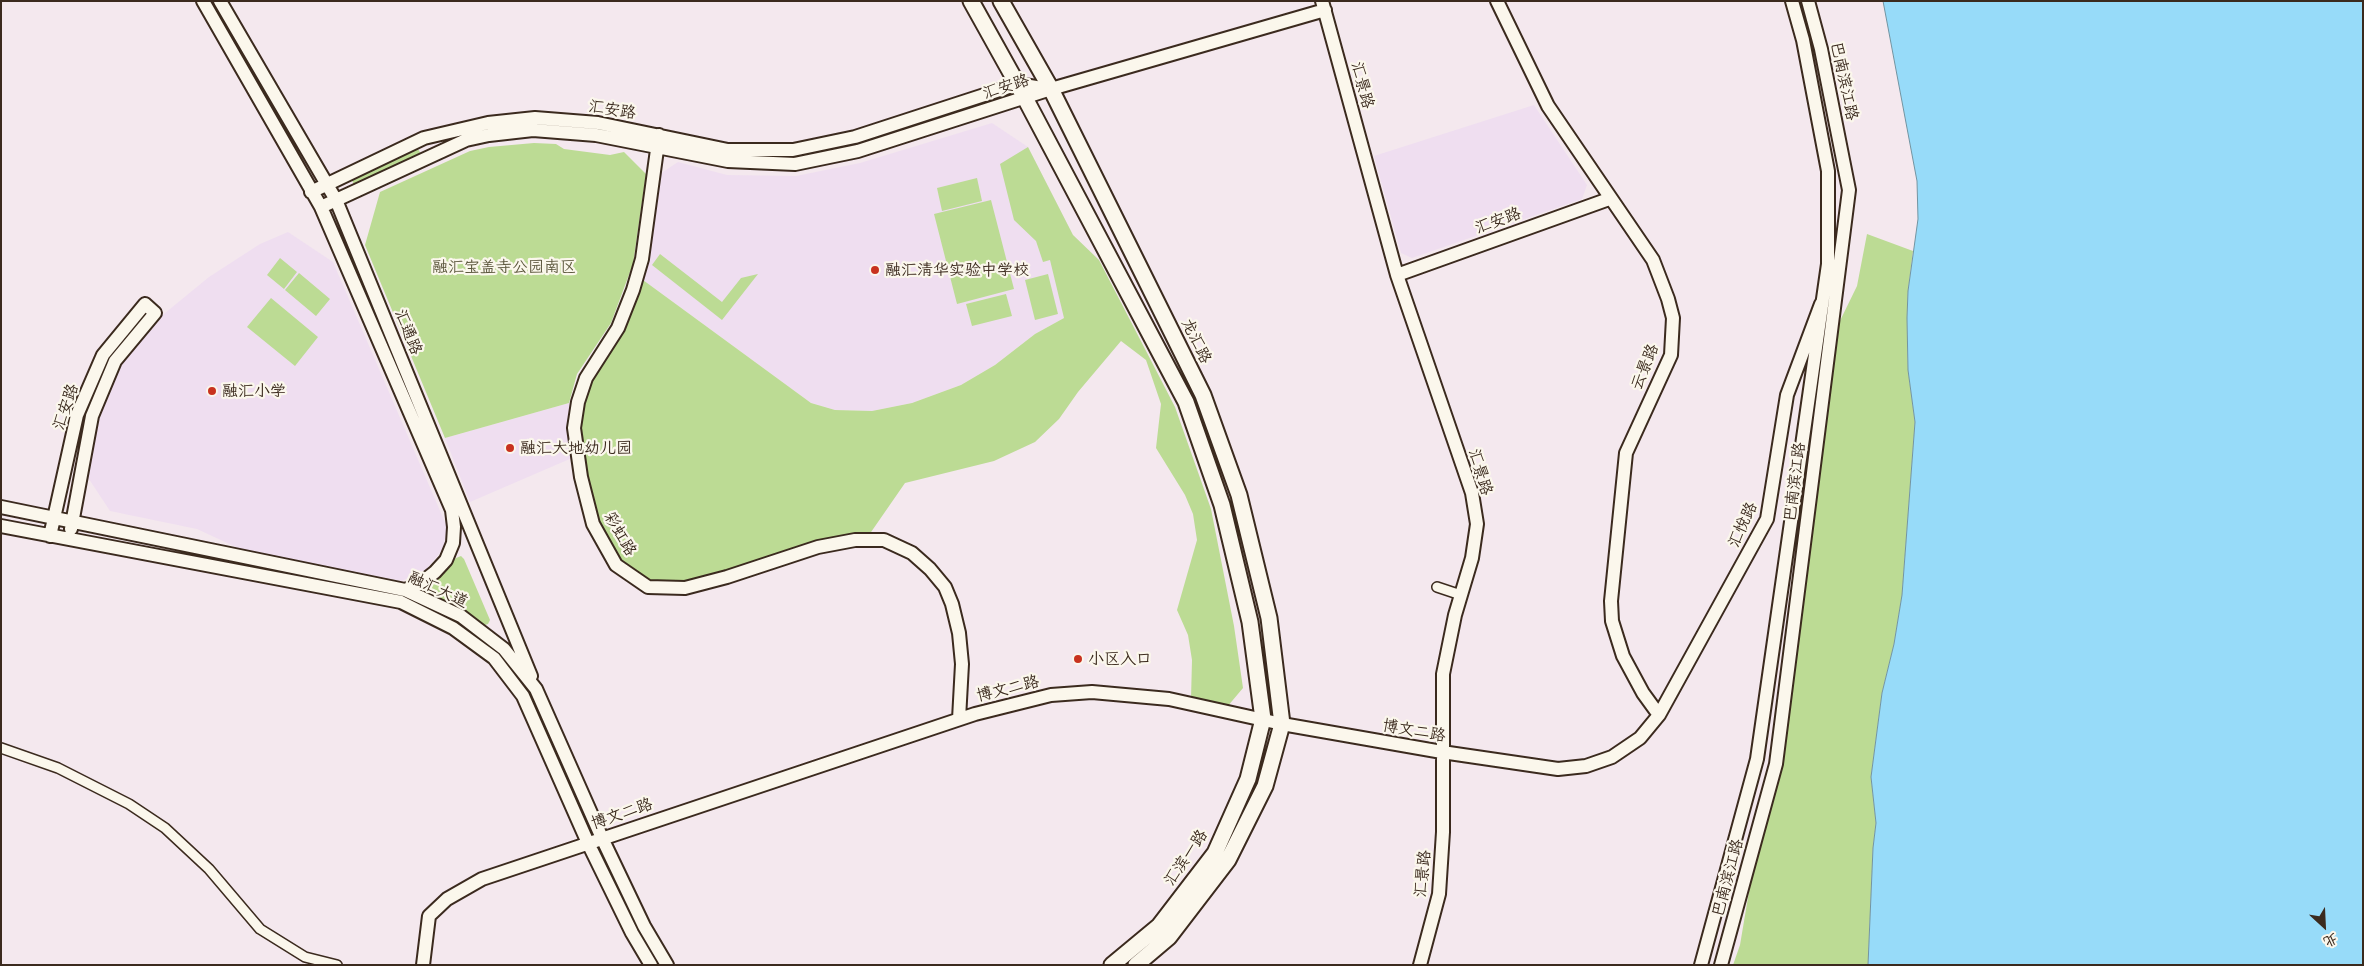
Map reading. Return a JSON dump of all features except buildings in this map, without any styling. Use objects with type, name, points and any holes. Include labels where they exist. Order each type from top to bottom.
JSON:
[{"type":"main road","points":[[971,1],[1018,84],[1186,402],[1222,505],[1250,622],[1263,719]]},
{"type":"main road","name":"龙汇路","points":[[1001,1],[1051,89],[1203,395],[1239,495],[1269,618],[1282,724]]},
{"type":"main road","name":"汇滨一路","points":[[1112,965],[1159,926],[1215,853],[1248,779],[1263,719]]},
{"type":"main road","name":"汇滨一路","points":[[1136,965],[1169,937],[1228,860],[1264,786],[1282,724]]},
{"type":"street","name":"汇通路","points":[[202,1],[321,208],[452,510],[453,543],[446,560],[428,578],[405,590]]},
{"type":"street","name":"汇通路","points":[[220,1],[336,200],[536,689]]},
{"type":"street","name":"云景路","points":[[1497,1],[1548,106],[1609,199],[1653,260],[1662,280],[1672,318],[1671,355],[1626,453],[1611,601],[1612,621],[1623,656],[1643,693],[1659,715]]},
{"type":"street","name":"巴南滨江路","points":[[1701,965],[1757,759],[1828,264],[1828,171],[1803,40],[1792,1]]},
{"type":"street","name":"巴南滨江路","points":[[1721,965],[1776,764],[1849,190],[1821,49],[1808,1]]},
{"type":"street","points":[[1051,89],[1323,6]]},
{"type":"street","name":"汇景路","points":[[1323,6],[1397,275],[1472,494],[1477,524],[1472,558],[1461,595],[1443,674],[1443,832],[1439,894],[1420,965]]},
{"type":"street","name":"汇安路","points":[[321,208],[452,147],[489,135],[533,130],[658,141],[728,150],[793,150],[855,137],[1018,84],[1051,89]]},
{"type":"street","name":"汇安路","points":[[311,192],[424,138],[488,123],[535,118],[598,122],[728,161],[795,164],[858,151],[1051,89]]},
{"type":"street","name":"彩虹路","points":[[658,141],[642,259],[633,290],[618,328],[586,378],[578,402],[574,428],[580,477],[593,524],[616,566],[648,587],[685,588],[727,577],[818,547],[855,540],[884,540],[912,553],[930,569],[945,587],[952,604],[959,633],[962,664],[959,719]]},
{"type":"street","name":"汇安路","points":[[1397,275],[1609,199]]},
{"type":"street","name":"汇安路","points":[[50,536],[77,415],[103,355],[145,304],[155,313],[115,361],[92,416],[69,539]]},
{"type":"street","name":"汇悦路","points":[[1659,715],[1767,519],[1787,395],[1821,304]]},
{"type":"street","name":"融汇大道","points":[[1,508],[405,590],[461,616],[504,649],[536,689],[602,838],[644,926],[667,965]]},
{"type":"street","name":"融汇大道","points":[[1,526],[401,602],[453,628],[494,658],[523,696],[588,843],[632,933],[651,965]]},
{"type":"street","points":[[1437,587],[1461,595]]},
{"type":"street","name":"博文二路","points":[[423,965],[429,916],[447,898],[482,879],[959,719],[1051,695],[1092,692],[1170,699],[1282,724],[1442,752],[1558,769],[1586,766],[1612,757],[1640,738],[1659,715]]},
{"type":"street","points":[[1,748],[58,768],[129,804],[165,828],[209,869],[260,929],[305,957],[337,965]]},
{"type":"shaded area","points":[[1534,105],[1587,185],[1582,199],[1412,258],[1401,253],[1374,156]]},
{"type":"shaded area","name":"融汇清华实验中学校","points":[[992,123],[1028,147],[1073,235],[1099,260],[1064,318],[1035,334],[995,365],[961,385],[912,403],[872,411],[835,410],[811,403],[643,280],[648,260],[660,174],[678,162],[727,175],[796,176],[860,163]]},
{"type":"shaded area","points":[[288,232],[333,262],[447,527],[443,549],[425,571],[401,581],[238,548],[197,529],[110,511],[87,476],[97,417],[120,365],[159,318],[209,277],[260,244]]},
{"type":"shaded area","name":"融汇大地幼儿园","points":[[569,403],[569,431],[572,458],[470,502],[445,438]]},
{"type":"green space","name":"融汇宝盖寺公园南区","points":[[534,143],[556,144],[564,149],[610,155],[624,152],[646,174],[633,264],[611,323],[577,374],[569,403],[445,438],[365,245],[380,192],[470,151],[489,147]]},
{"type":"green space","points":[[1028,147],[1073,235],[1099,260],[1175,407],[1211,509],[1234,626],[1243,688],[1227,707],[1191,699],[1192,660],[1188,635],[1177,610],[1197,540],[1193,514],[1185,495],[1156,448],[1161,404],[1146,360],[1121,341],[1078,392],[1059,419],[1035,442],[994,461],[905,483],[869,535],[685,583],[651,583],[619,563],[597,524],[585,477],[580,430],[582,404],[591,381],[623,331],[643,280],[811,403],[835,410],[872,411],[912,403],[961,385],[995,365],[1035,334],[1064,318],[1050,260],[1043,262],[1036,241],[1014,220],[1000,164]]},
{"type":"green space","points":[[418,149],[421,154],[354,185],[352,180]]},
{"type":"green space","points":[[977,178],[982,201],[942,211],[937,188]]},
{"type":"green space","points":[[991,200],[1014,289],[957,304],[934,214]]},
{"type":"green space","points":[[1867,234],[1913,251],[1907,318],[1908,370],[1915,422],[1902,595],[1894,644],[1882,693],[1871,777],[1876,823],[1873,848],[1868,965],[1733,965],[1740,945],[1756,850],[1836,329],[1857,286]]},
{"type":"green space","points":[[660,254],[722,302],[741,278],[758,274],[722,320],[652,265]]},
{"type":"green space","points":[[280,258],[297,272],[284,289],[267,275]]},
{"type":"green space","points":[[299,273],[330,299],[316,316],[285,290]]},
{"type":"green space","points":[[1048,274],[1058,314],[1035,320],[1025,280]]},
{"type":"green space","points":[[1006,294],[1012,316],[972,326],[966,304]]},
{"type":"green space","points":[[271,298],[318,337],[295,366],[247,327]]},
{"type":"green space","points":[[461,556],[490,620],[488,624],[482,626],[463,612],[427,593],[425,588],[435,582],[456,558]]},
{"type":"water","points":[[1883,1],[2363,1],[2363,965],[1868,965],[1873,848],[1876,823],[1871,777],[1882,693],[1894,644],[1902,595],[1915,422],[1908,370],[1907,318],[1908,291],[1918,219],[1917,181]]},
{"type":"place","name":"融汇清华实验中学校","points":[[875,270]]},
{"type":"place","name":"融汇小学","points":[[212,391]]},
{"type":"place","name":"融汇大地幼儿园","points":[[510,448]]},
{"type":"place","name":"小区入口","points":[[1078,659]]}]
